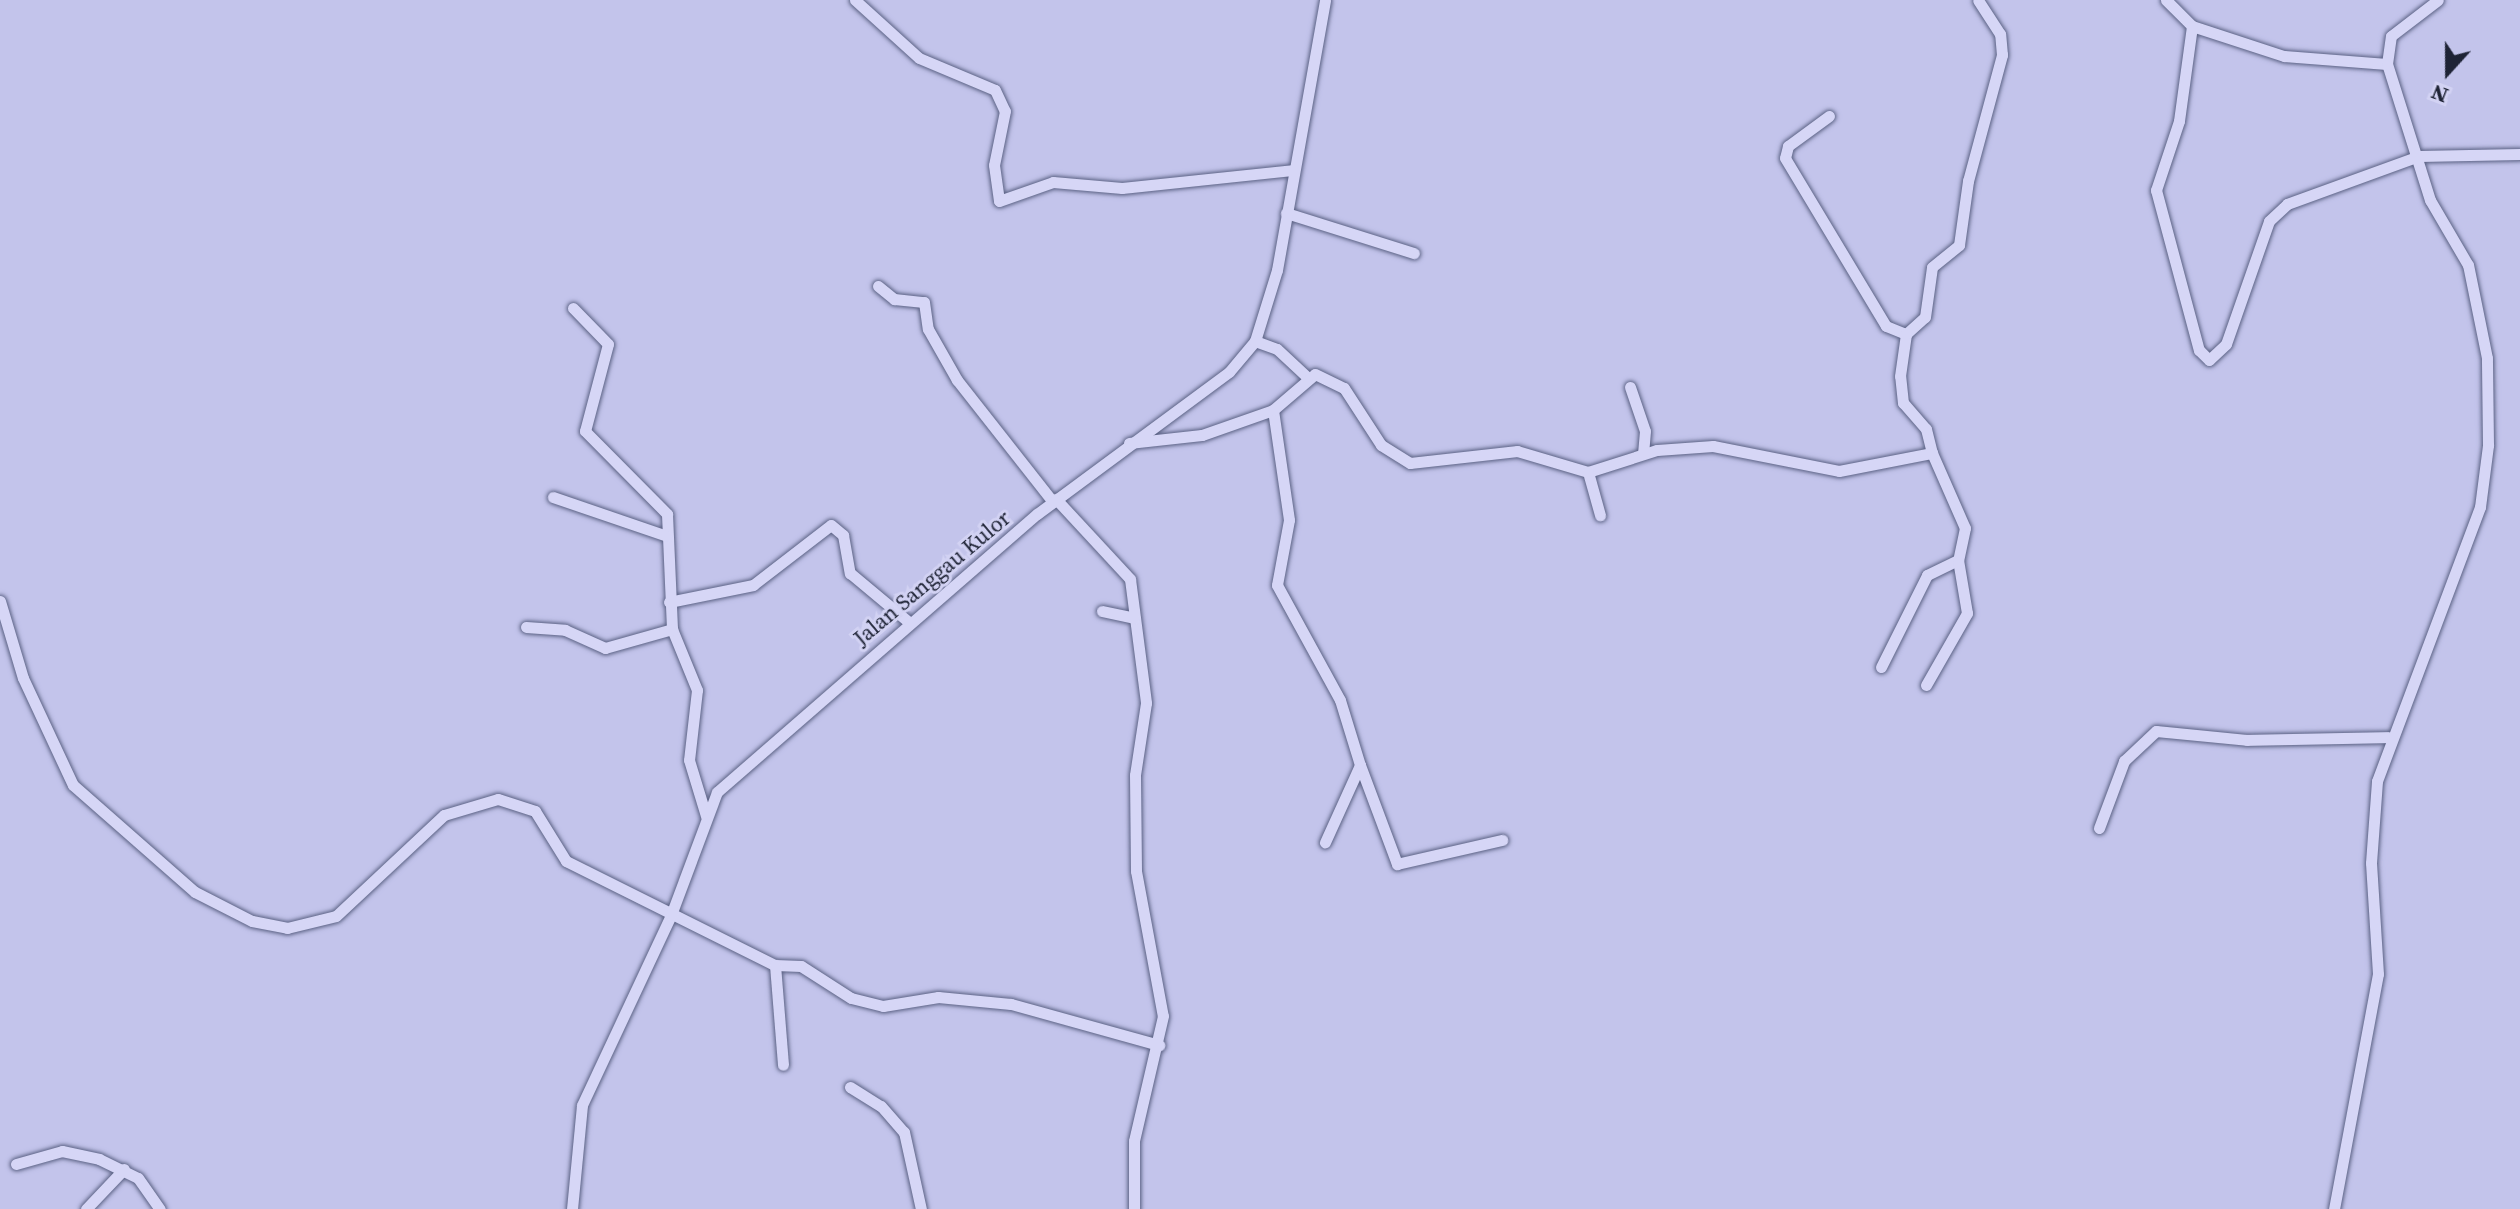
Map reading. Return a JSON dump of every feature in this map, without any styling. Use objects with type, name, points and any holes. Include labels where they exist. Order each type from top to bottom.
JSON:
[{"type":"street","points":[[855,0],[919,58],[995,90],[1005,111],[994,165],[999,201],[1053,182],[1122,188],[1292,170]]},
{"type":"street","name":"Jalan Sanggau Kulor","points":[[572,1209],[582,1105],[671,915],[706,816],[733,773],[1054,501],[1128,443],[1229,372],[1255,341],[1271,302],[1292,170],[1325,0]]},
{"type":"street","points":[[1906,334],[1922,323],[1932,267],[1959,245],[1968,181],[2002,55],[2000,34],[1978,0]]},
{"type":"street","points":[[2166,0],[2192,26],[2299,59],[2387,64]]},
{"type":"street","points":[[2334,1209],[2378,974],[2371,844],[2388,737],[2480,507],[2490,414],[2468,265],[2430,200],[2419,156],[2387,64],[2391,36],[2438,0]]},
{"type":"street","points":[[2192,26],[2179,121],[2156,190],[2199,350],[2209,360],[2226,344],[2277,211],[2419,156],[2520,154]]},
{"type":"street","points":[[1829,116],[1788,146],[1785,158],[1886,326],[1906,334]]},
{"type":"street","points":[[1286,213],[1414,253]]},
{"type":"street","points":[[878,286],[894,299],[924,302],[928,329],[957,380],[1054,501],[1130,579],[1146,703],[1135,775],[1136,871],[1163,998],[1159,1045],[1134,1141],[1134,1209]]},
{"type":"street","points":[[573,308],[608,344],[585,431],[661,504],[667,536],[672,629],[697,690],[689,760],[706,816]]},
{"type":"street","points":[[1906,334],[1901,394],[1926,429],[1932,453],[1965,528],[1958,560],[1967,613],[1926,685]]},
{"type":"street","points":[[1255,341],[1286,355],[1306,376],[1335,380],[1381,445],[1410,463],[1517,451],[1588,472],[1643,453],[1713,446],[1839,471],[1932,453]]},
{"type":"street","points":[[1128,443],[1202,435],[1273,410],[1306,376]]},
{"type":"street","points":[[1630,387],[1645,431],[1643,453]]},
{"type":"street","points":[[1273,410],[1289,520],[1277,585],[1340,700],[1360,765],[1397,864],[1502,840]]},
{"type":"street","points":[[1588,472],[1600,515]]},
{"type":"street","points":[[553,497],[667,536]]},
{"type":"street","points":[[669,602],[753,585],[831,525],[843,535],[850,573],[910,623]]},
{"type":"street","points":[[1881,667],[1927,575],[1958,560]]},
{"type":"street","points":[[0,601],[23,678],[73,785],[225,911],[287,928],[323,922],[444,815],[498,799],[541,817],[556,855],[775,965],[801,966],[872,1004],[938,997],[1011,1004],[1159,1045]]},
{"type":"street","points":[[1102,611],[1134,618]]},
{"type":"street","points":[[526,627],[565,630],[605,648],[672,629]]},
{"type":"street","points":[[2099,828],[2124,761],[2156,731],[2247,740],[2388,737]]},
{"type":"street","points":[[1325,842],[1360,765]]},
{"type":"street","points":[[775,965],[783,1065]]},
{"type":"street","points":[[850,1087],[881,1106],[904,1132],[921,1209]]},
{"type":"street","points":[[16,1164],[62,1151],[124,1169],[143,1182],[160,1209]]},
{"type":"street","points":[[86,1209],[124,1169]]}]
